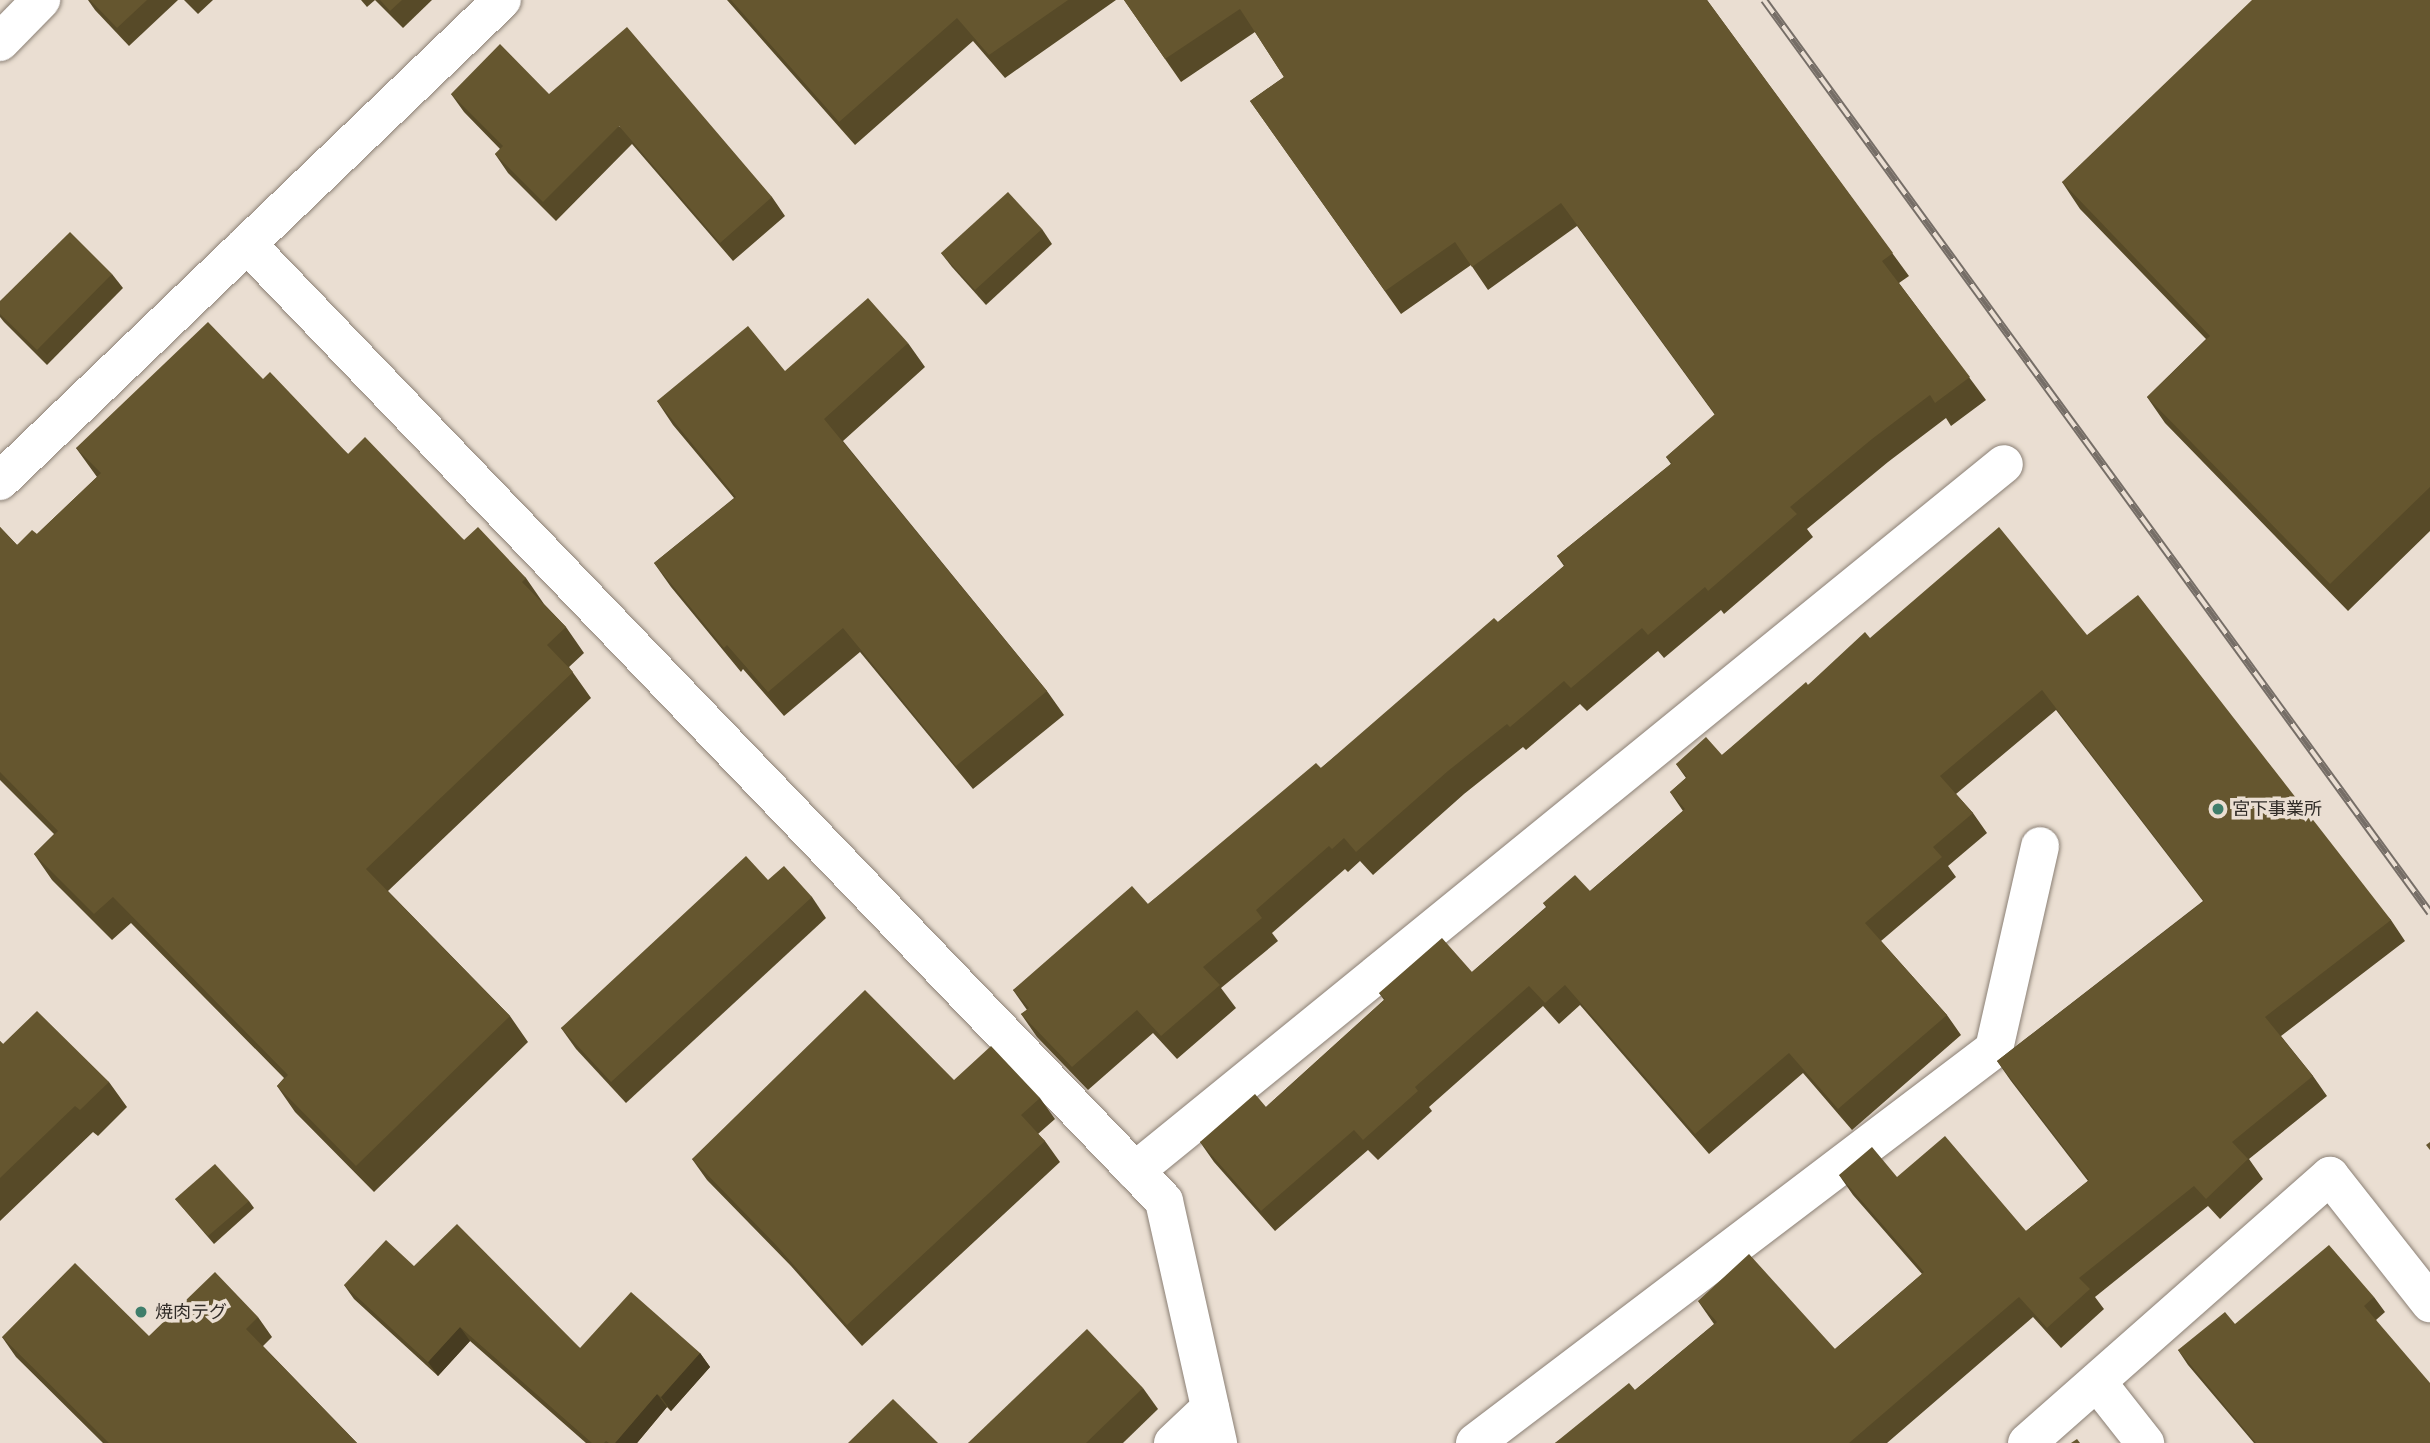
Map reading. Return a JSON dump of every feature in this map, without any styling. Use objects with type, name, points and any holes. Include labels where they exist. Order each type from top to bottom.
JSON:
[{"type":"street","points":[[0,42],[41,0]]},
{"type":"street","points":[[0,481],[502,0]]},
{"type":"street","points":[[247,244],[1164,1201],[1214,1426],[1173,1443]]},
{"type":"street","points":[[1135,1171],[2004,464]]},
{"type":"street","points":[[1475,1443],[1994,1049],[2040,846]]},
{"type":"street","points":[[2027,1443],[2330,1176],[2430,1303]]},
{"type":"street","points":[[2097,1382],[2145,1443]]},
{"type":"building","points":[[90,0],[147,0],[117,28]]},
{"type":"building","points":[[380,0],[402,0],[390,11]]},
{"type":"building","points":[[731,0],[1068,0],[989,55],[957,18],[839,122]]},
{"type":"building","points":[[1124,0],[1707,0],[1893,253],[1882,261],[1970,377],[1935,403],[1930,395],[1872,439],[1790,507],[1797,514],[1708,591],[1705,587],[1648,635],[1642,628],[1571,688],[1564,681],[1510,727],[1507,724],[1448,771],[1356,852],[1344,838],[1332,849],[1329,846],[1256,910],[1262,918],[1203,967],[1220,985],[1161,1036],[1137,1010],[1072,1067],[1021,1014],[1029,1008],[1013,990],[1132,886],[1148,904],[1316,763],[1321,768],[1494,618],[1498,622],[1565,565],[1557,556],[1672,463],[1666,457],[1715,414],[1561,203],[1472,267],[1455,242],[1385,291],[1250,101],[1284,77],[1240,9],[1165,59]]},
{"type":"building","points":[[2252,0],[2430,0],[2430,487],[2330,584],[2147,397],[2210,336],[2062,182]]},
{"type":"building","points":[[627,27],[772,197],[720,243],[619,126],[543,202],[495,154],[503,146],[451,94],[500,44],[549,94]]},
{"type":"building","points":[[1008,192],[1042,229],[975,290],[941,253]]},
{"type":"building","points":[[70,232],[112,274],[37,350],[0,314],[0,301]]},
{"type":"building","points":[[868,298],[908,343],[824,419],[1047,691],[956,766],[843,628],[768,692],[727,645],[724,648],[654,563],[736,497],[657,401],[748,326],[785,371]]},
{"type":"building","points":[[208,322],[263,379],[270,372],[348,454],[365,437],[464,540],[478,527],[526,578],[522,582],[566,627],[547,645],[573,672],[366,869],[510,1016],[356,1166],[277,1086],[288,1075],[113,897],[94,914],[34,854],[58,831],[0,772],[0,527],[17,545],[32,530],[37,534],[101,473],[76,448]]},
{"type":"building","points":[[1999,527],[2087,635],[2138,595],[2391,920],[2265,1017],[2313,1076],[2232,1142],[2248,1159],[2206,1199],[2194,1186],[2079,1278],[2090,1289],[2047,1328],[2019,1297],[1849,1443],[1555,1443],[1629,1383],[1635,1390],[1717,1322],[1698,1301],[1749,1254],[1835,1349],[1924,1272],[1839,1175],[1872,1147],[1897,1177],[1945,1136],[2026,1231],[2089,1180],[1997,1061],[2204,901],[2042,690],[1940,776],[1973,813],[1933,847],[1942,857],[1865,923],[1947,1015],[1838,1109],[1789,1053],[1695,1134],[1565,985],[1545,1003],[1529,986],[1415,1087],[1418,1091],[1363,1140],[1354,1130],[1261,1211],[1200,1142],[1255,1094],[1266,1107],[1385,999],[1379,993],[1442,938],[1472,972],[1547,907],[1543,903],[1575,875],[1590,891],[1685,809],[1670,792],[1687,777],[1676,764],[1706,737],[1722,755],[1806,682],[1808,685],[1865,632],[1870,638]]},
{"type":"building","points":[[746,856],[768,880],[784,866],[812,897],[611,1082],[561,1028]]},
{"type":"building","points":[[865,990],[954,1080],[991,1046],[1040,1098],[1021,1115],[1045,1141],[847,1325],[776,1245],[692,1159]]},
{"type":"building","points":[[37,1011],[109,1082],[80,1110],[75,1106],[0,1178],[0,1041],[3,1044]]},
{"type":"building","points":[[215,1164],[249,1201],[208,1236],[175,1199]]},
{"type":"building","points":[[457,1224],[580,1348],[631,1292],[700,1353],[661,1397],[657,1394],[615,1443],[592,1443],[460,1327],[428,1362],[344,1285],[386,1240],[414,1266]]},
{"type":"building","points":[[2329,1245],[2374,1297],[2364,1306],[2430,1383],[2430,1443],[2256,1443],[2178,1350],[2225,1312],[2235,1324]]},
{"type":"building","points":[[75,1263],[149,1336],[215,1272],[258,1317],[246,1329],[357,1443],[109,1443],[2,1337]]},
{"type":"building","points":[[1087,1329],[1143,1388],[1086,1443],[968,1443]]},
{"type":"building","points":[[893,1399],[938,1443],[848,1443]]},
{"type":"railway","points":[[1764,0],[2430,913]]},
{"type":"place","name":"宮下事業所","points":[[2218,809]]},
{"type":"place","name":"焼肉テグ","points":[[141,1312]]}]
